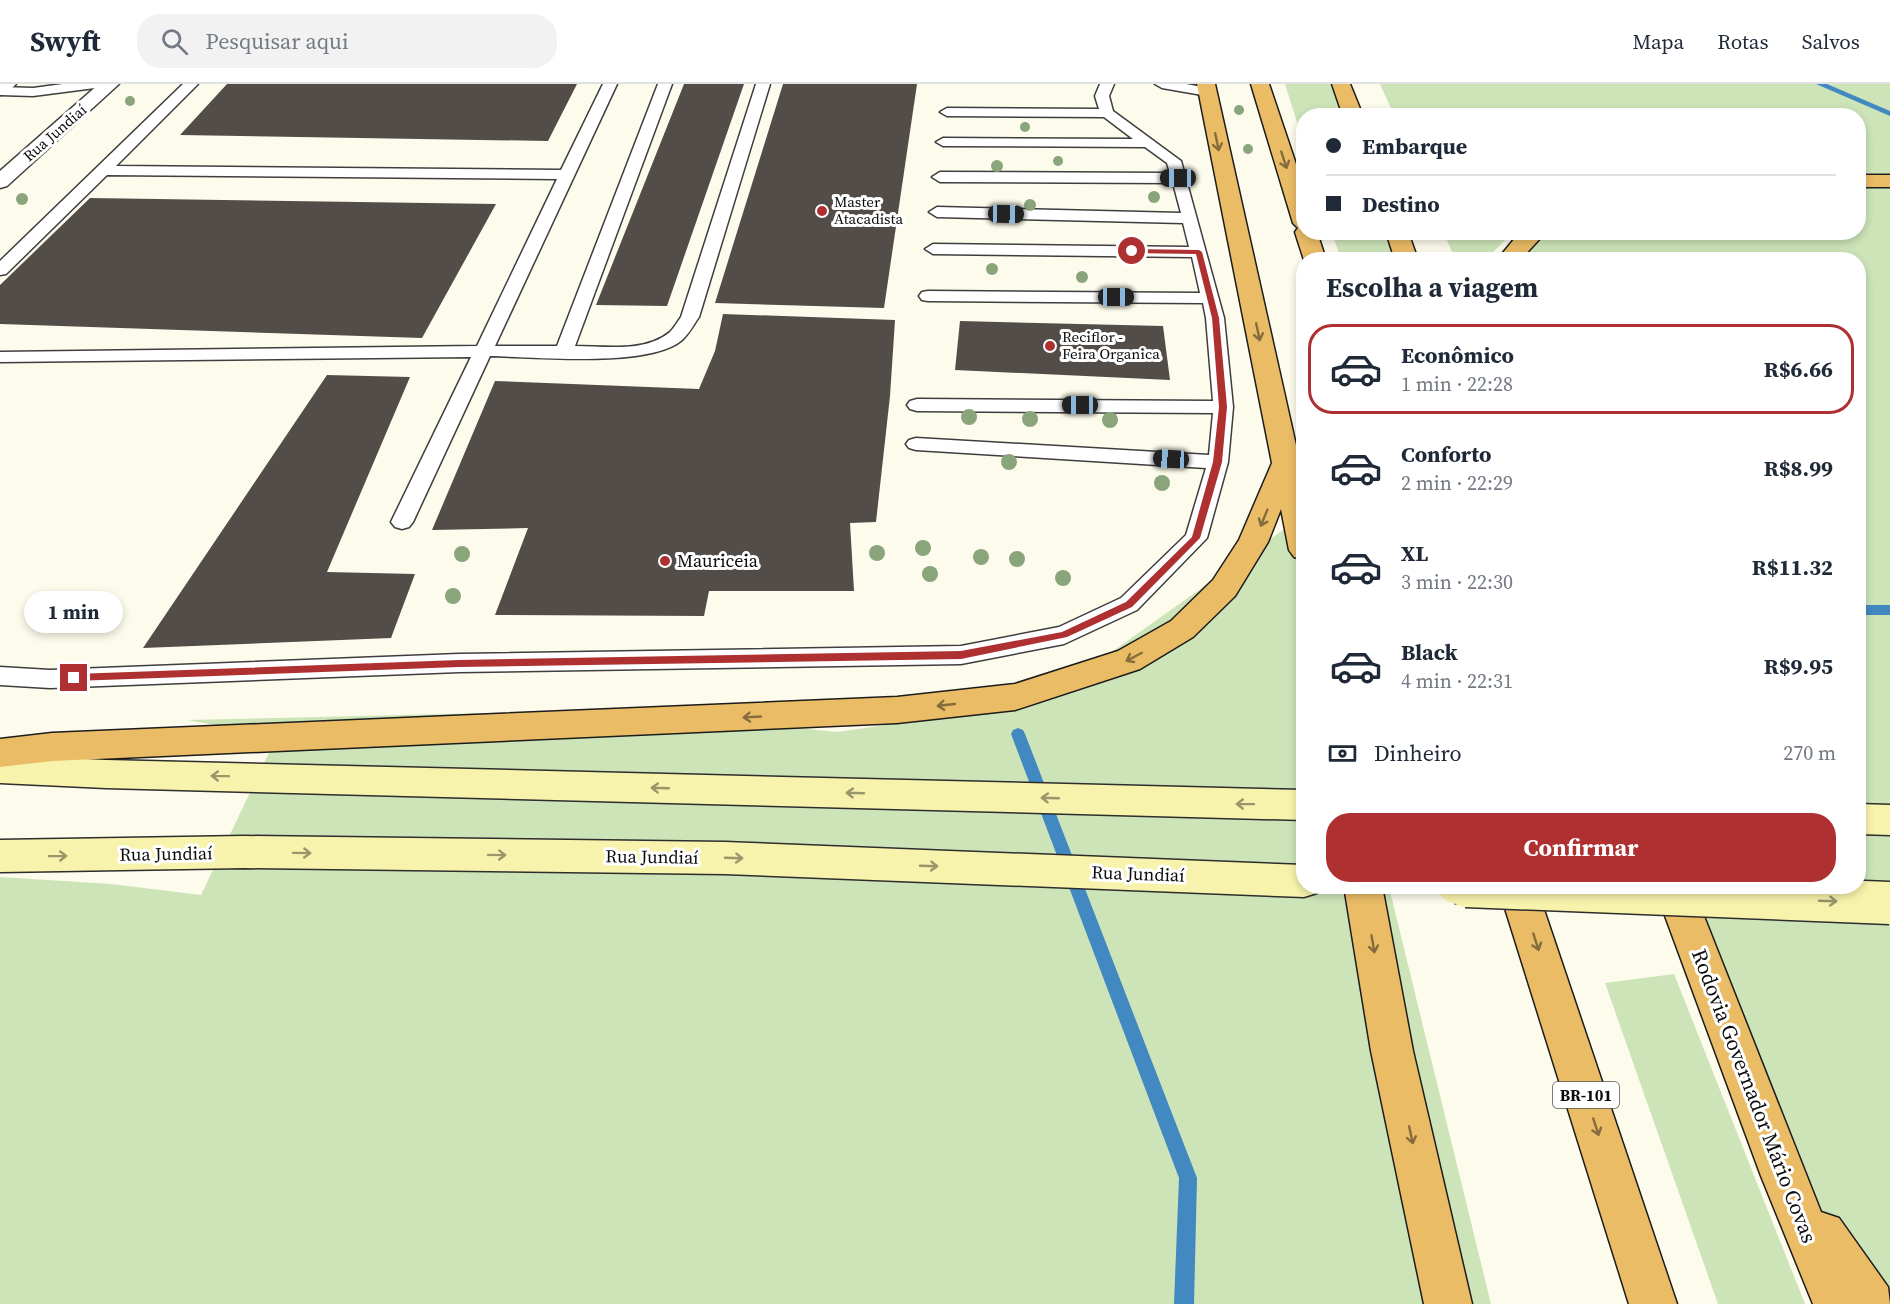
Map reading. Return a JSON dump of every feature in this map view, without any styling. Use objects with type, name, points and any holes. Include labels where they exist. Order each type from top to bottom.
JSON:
[{"type":"highway","points":[[1260,84],[1296,198]]},
{"type":"highway","points":[[1341,84],[1350,108]]},
{"type":"highway","points":[[1207,88],[1296,512]]},
{"type":"highway","points":[[1866,181],[1890,181]]},
{"type":"highway","points":[[1514,252],[1525,240]]},
{"type":"highway","points":[[0,753],[52,747],[897,710],[1015,697],[1129,660],[1182,628],[1224,588],[1253,542],[1286,464]]},
{"type":"highway","points":[[1364,894],[1392,1051],[1448,1304]]},
{"type":"highway","name":"BR-101","points":[[1520,894],[1653,1304]]},
{"type":"highway","name":"Rodovia Governador Mário Covas","points":[[1676,894],[1783,1176],[1837,1304]]},
{"type":"highway","points":[[1783,1176],[1871,1304]]},
{"type":"main road","points":[[0,770],[1296,805]]},
{"type":"main road","points":[[1866,819],[1890,820]]},
{"type":"main road","name":"Rua Jundiaí","points":[[0,856],[244,852],[725,858],[1296,881]]},
{"type":"main road","points":[[1660,894],[1890,903]]},
{"type":"street","points":[[0,90],[7,84]]},
{"type":"street","name":"Rua Jundiaí","points":[[0,182],[110,84]]},
{"type":"lane","points":[[0,90],[33,92],[95,84]]},
{"type":"lane","points":[[0,270],[191,84]]},
{"type":"lane","points":[[402,522],[610,84]]},
{"type":"lane","points":[[564,352],[665,84]]},
{"type":"lane","points":[[0,357],[484,351],[626,352],[654,347],[676,336],[690,317],[763,84]]},
{"type":"lane","points":[[1107,84],[1102,96],[1107,113]]},
{"type":"lane","points":[[1162,84],[1207,88]]},
{"type":"lane","points":[[0,676],[50,678],[459,663],[961,655],[1064,635],[1129,604],[1196,538],[1218,462],[1223,407],[1215,318],[1174,161],[1107,113],[947,112]]},
{"type":"lane","points":[[943,142],[1147,143]]},
{"type":"lane","points":[[104,170],[567,175]]},
{"type":"lane","points":[[940,177],[1178,178]]},
{"type":"lane","points":[[937,212],[1190,218]]},
{"type":"lane","points":[[933,249],[1199,252]]},
{"type":"lane","points":[[928,296],[1210,298]]},
{"type":"lane","points":[[917,405],[1223,407]]},
{"type":"lane","points":[[916,444],[1218,462]]},
{"type":"green space","points":[[1285,84],[1330,84],[1339,108],[1296,108],[1296,119]]},
{"type":"green space","points":[[1380,84],[1890,84],[1890,174],[1866,173],[1866,108],[1391,108]]},
{"type":"green space","points":[[1866,181],[1890,181],[1890,1304],[1843,1304],[1676,894],[1866,894],[1866,252],[1517,252],[1528,240],[1866,240]]},
{"type":"green space","points":[[1334,240],[1391,240],[1396,252],[1339,252]]},
{"type":"green space","points":[[1447,240],[1505,240],[1493,252],[1452,252]]},
{"type":"green space","points":[[1296,521],[1296,894],[1391,894],[1491,1304],[0,1304],[0,877],[111,884],[201,895],[277,736],[187,720],[623,710],[837,732],[1040,703]]},
{"type":"green space","points":[[1674,974],[1805,1304],[1718,1304],[1605,983]]},
{"type":"building","points":[[227,84],[577,84],[548,141],[180,135]]},
{"type":"building","points":[[684,84],[744,84],[667,306],[596,305]]},
{"type":"building","points":[[783,84],[917,84],[884,308],[715,303]]},
{"type":"building","points":[[90,198],[496,204],[422,338],[0,324],[0,285]]},
{"type":"building","points":[[723,314],[895,320],[890,396],[876,522],[850,523],[854,591],[709,591],[704,616],[495,615],[528,528],[432,530],[495,381],[699,389],[715,351]]},
{"type":"building","points":[[960,321],[1163,326],[1170,380],[955,370]]},
{"type":"building","points":[[327,375],[410,377],[327,572],[415,574],[391,638],[143,648]]},
{"type":"waterway","points":[[1820,84],[1890,114]]},
{"type":"waterway","points":[[1866,610],[1890,610]]},
{"type":"waterway","points":[[1018,734],[1188,1178],[1184,1304]]},
{"type":"place","name":"Master Atacadista","points":[[822,211]]},
{"type":"place","name":"Reciflor - Feira Organica","points":[[1050,346]]},
{"type":"place","name":"Mauriceia","points":[[665,561]]},
{"type":"route","points":[[74,678],[459,663],[961,655],[1064,635],[1129,604],[1196,538],[1218,462],[1223,407],[1217,340],[1215,318],[1199,252],[1132,251]]}]
